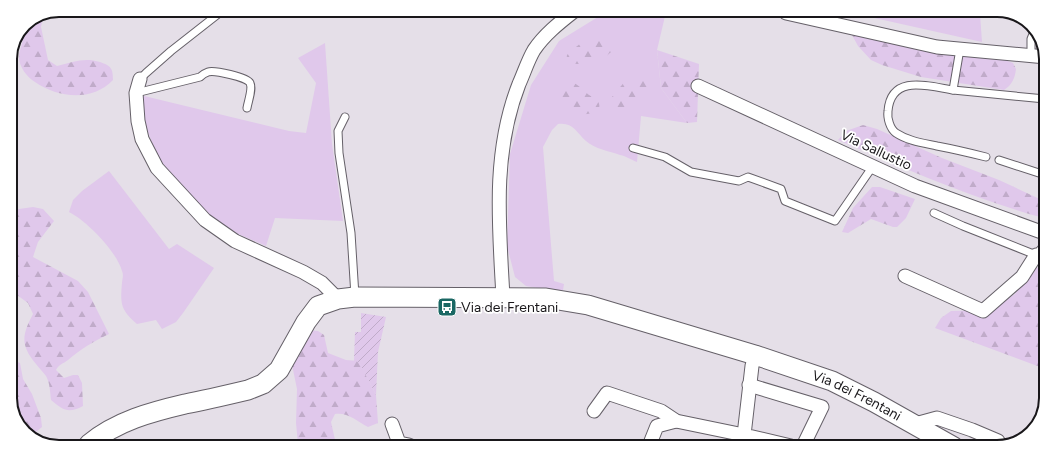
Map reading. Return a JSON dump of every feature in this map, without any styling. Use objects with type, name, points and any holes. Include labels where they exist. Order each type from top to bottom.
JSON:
[{"type":"main road","name":"Via dei Frentani","points":[[94,440],[120,424],[146,414],[248,390],[263,384],[279,370],[306,322],[318,306],[346,298],[503,297],[546,298],[588,305],[755,355],[832,381],[915,424],[942,440]]},
{"type":"street","points":[[503,297],[498,228],[499,181],[501,153],[512,101],[534,50],[550,31],[568,17]]},
{"type":"street","points":[[804,17],[937,47],[1039,57]]},
{"type":"street","points":[[140,80],[136,93],[138,121],[142,139],[158,168],[205,220],[235,241],[303,272],[346,298]]},
{"type":"street","name":"Via Sallustio","points":[[698,86],[915,186],[1039,231]]},
{"type":"street","points":[[905,276],[983,311],[1022,277],[1039,252]]},
{"type":"street","points":[[594,411],[607,393],[661,411],[676,421],[744,440],[752,366],[755,355]]},
{"type":"street","points":[[750,385],[822,408],[806,440]]},
{"type":"street","points":[[915,424],[937,418],[972,430],[994,440]]},
{"type":"street","points":[[651,440],[657,426],[676,421]]},
{"type":"street","points":[[392,424],[397,440]]},
{"type":"lane","points":[[140,80],[171,51],[214,17]]},
{"type":"lane","points":[[1030,56],[1032,37]]},
{"type":"lane","points":[[953,90],[960,49]]},
{"type":"lane","points":[[136,93],[200,76],[209,71],[244,78],[249,81],[250,91],[247,108]]},
{"type":"lane","points":[[986,157],[908,139],[895,132],[888,120],[888,110],[890,100],[896,90],[903,86],[925,85],[953,90],[1039,98]]},
{"type":"lane","points":[[345,118],[338,131],[339,153],[351,233],[346,298]]},
{"type":"lane","points":[[633,148],[665,156],[691,172],[739,181],[748,177],[781,189],[785,201],[835,220],[873,166]]},
{"type":"lane","points":[[999,160],[1039,173]]},
{"type":"lane","points":[[934,213],[970,229],[1039,250]]},
{"type":"green space","points":[[598,17],[665,17],[657,50],[661,88],[687,123],[641,116],[637,162],[594,146],[586,141],[571,126],[558,124],[552,130],[543,147],[554,281],[564,284],[563,290],[550,290],[526,286],[515,277],[507,246],[510,154],[531,85],[559,41]]},
{"type":"green space","points":[[870,17],[980,17],[982,42]]},
{"type":"green space","points":[[42,20],[41,27],[48,60],[57,66],[84,60],[100,62],[111,68],[113,80],[105,87],[85,95],[54,92],[35,82],[22,68],[19,61],[19,55],[23,39],[29,29]]},
{"type":"green space","points":[[852,35],[1005,60],[1013,63],[1016,69],[1015,75],[1011,84],[1004,90],[921,77],[871,60],[858,46]]},
{"type":"green space","points":[[603,37],[614,42],[615,48],[605,57],[586,64],[566,63],[567,55],[575,47],[587,40]]},
{"type":"green space","points":[[325,43],[332,144],[343,221],[275,218],[266,246],[238,234],[210,216],[185,191],[156,153],[140,112],[140,95],[289,131],[306,133],[316,83],[298,58]]},
{"type":"green space","points":[[657,50],[699,64],[697,122],[687,123],[661,88]]},
{"type":"green space","points":[[635,77],[645,77],[653,84],[646,96],[634,105],[627,108],[606,108],[607,103],[626,80]]},
{"type":"green space","points":[[566,80],[576,84],[597,100],[599,108],[597,111],[588,114],[579,114],[568,108],[558,93],[561,83]]},
{"type":"green space","points":[[863,125],[877,129],[942,158],[999,180],[1039,199],[1039,216],[966,193],[838,140],[846,131]]},
{"type":"green space","points":[[109,171],[169,249],[177,244],[214,268],[176,322],[162,329],[156,320],[137,324],[128,315],[122,302],[121,291],[123,274],[119,263],[108,246],[84,222],[69,212],[73,200],[82,191]]},
{"type":"green space","points":[[872,187],[880,187],[915,199],[906,218],[897,227],[871,219],[848,233],[842,232],[853,208]]},
{"type":"green space","points":[[33,207],[43,209],[54,221],[38,242],[33,257],[78,281],[88,292],[109,334],[93,342],[60,365],[56,370],[64,378],[78,375],[82,383],[83,406],[73,410],[66,410],[51,400],[50,388],[46,376],[31,357],[25,345],[25,334],[33,314],[28,303],[17,295],[17,209]]},
{"type":"green space","points":[[1039,267],[1039,367],[935,328],[941,318],[951,311],[991,310],[1015,294],[1033,269]]},
{"type":"green space","points":[[361,313],[386,317],[378,352],[376,395],[359,362],[354,361],[355,332],[361,332]]},
{"type":"green space","points":[[307,330],[318,331],[324,335],[328,353],[346,360],[359,361],[376,395],[378,423],[368,427],[344,414],[335,414],[331,422],[335,440],[298,440],[296,423],[297,389],[291,360]]},
{"type":"green space","points":[[17,362],[20,363],[23,379],[32,394],[41,418],[42,427],[36,432],[29,428],[19,411],[17,400]]},
{"type":"place","name":"Via dei Frentani","points":[[447,307]]}]
